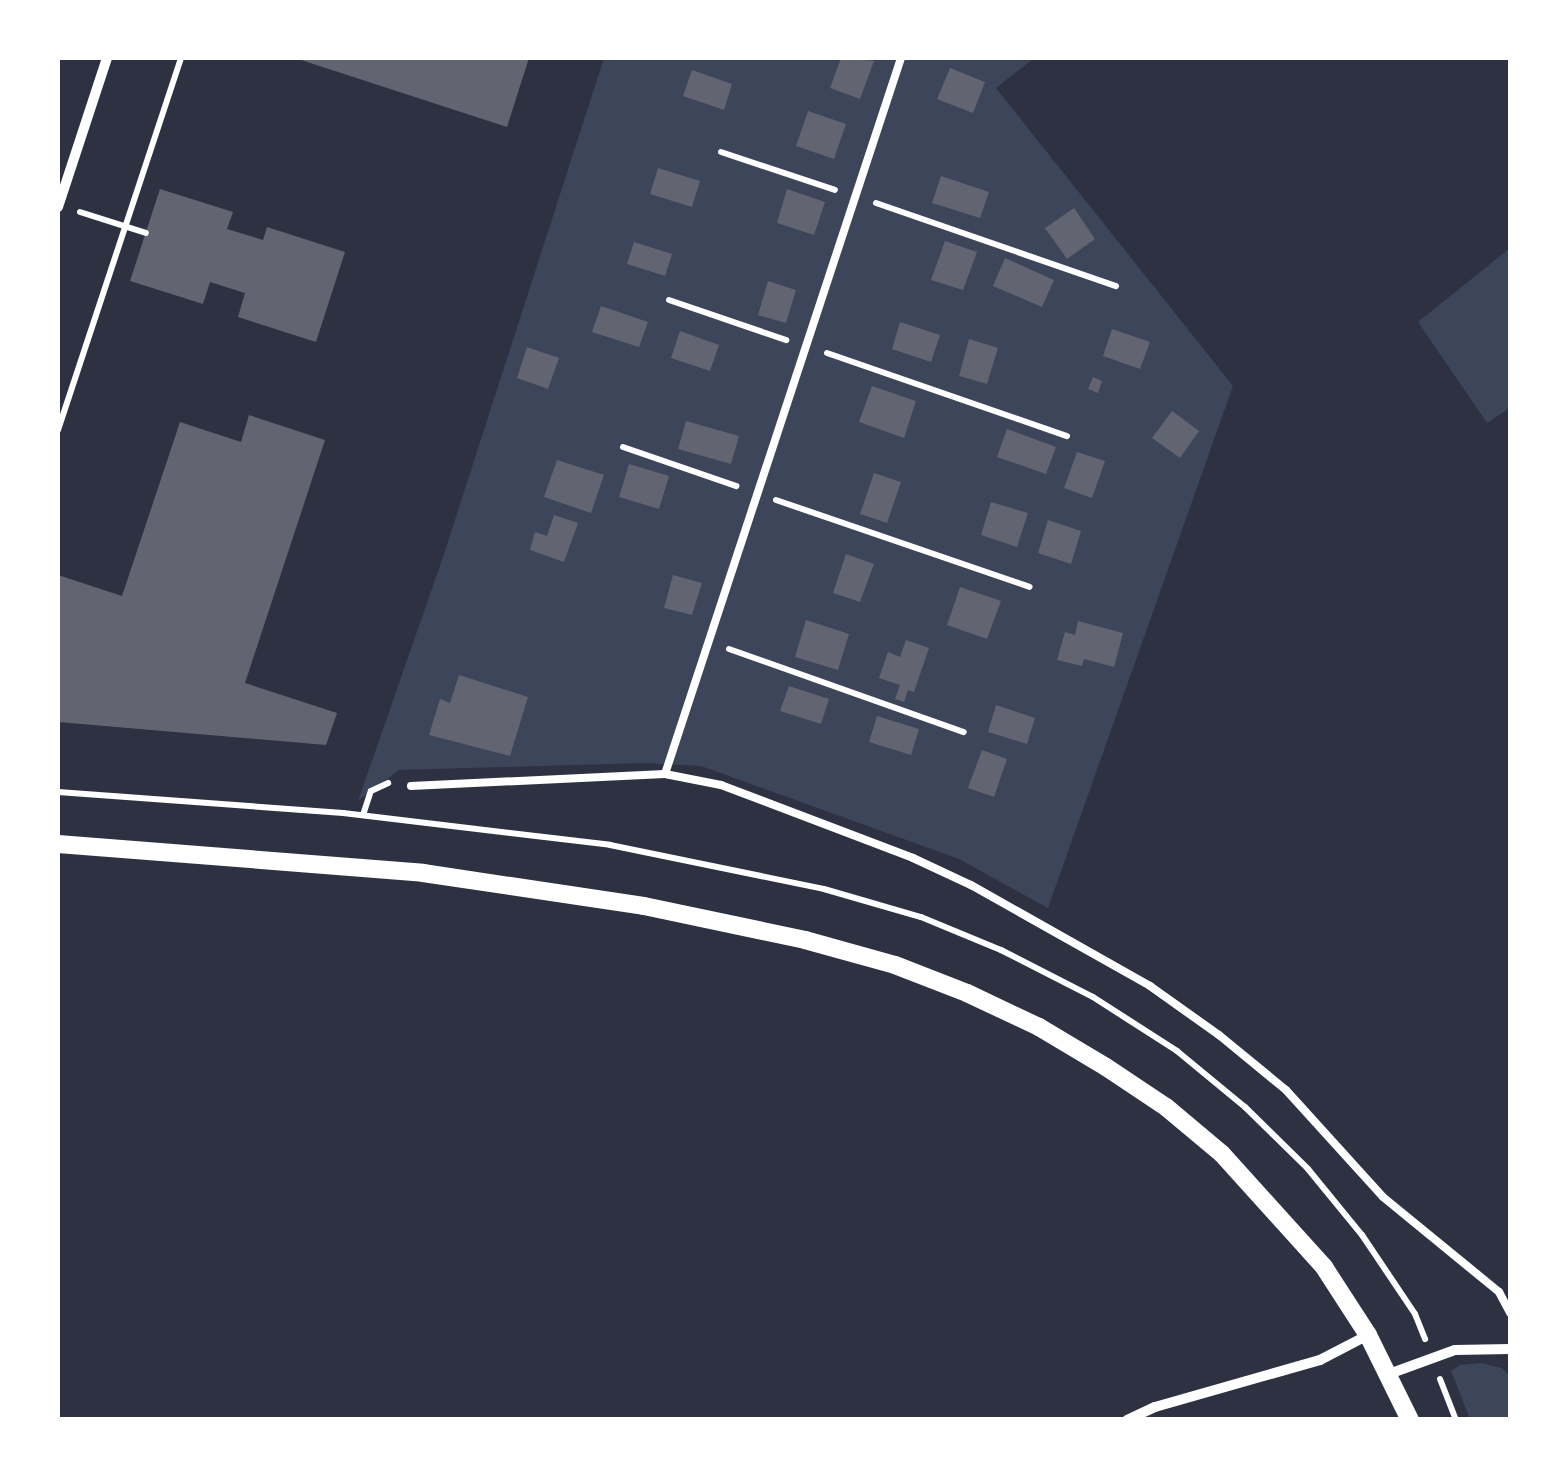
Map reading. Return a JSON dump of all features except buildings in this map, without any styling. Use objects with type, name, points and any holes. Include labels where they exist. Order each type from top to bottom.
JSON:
[{"type":"street","points":[[58,206],[107,58]]},
{"type":"street","points":[[58,844],[422,873],[530,888],[805,940],[895,965],[1039,1027],[1166,1107],[1222,1154],[1324,1268],[1368,1335],[1410,1420]]},
{"type":"street","points":[[1127,1420],[1155,1407],[1320,1360],[1368,1335]]},
{"type":"street","points":[[1388,1374],[1455,1350],[1510,1349]]},
{"type":"lane","points":[[664,774],[900,58]]},
{"type":"lane","points":[[411,786],[664,774],[722,785],[913,858],[1150,986],[1286,1090],[1383,1197],[1471,1266],[1499,1292],[1510,1312]]},
{"type":"path","points":[[58,430],[181,58]]},
{"type":"path","points":[[722,152],[1116,286]]},
{"type":"path","points":[[58,206],[146,233]]},
{"type":"path","points":[[669,300],[1066,436]]},
{"type":"path","points":[[623,447],[1030,587]]},
{"type":"path","points":[[708,642],[964,732]]},
{"type":"path","points":[[363,815],[371,791],[388,783],[411,786]]},
{"type":"shaded area","points":[[604,58],[1034,58],[996,88],[1233,386],[1048,908],[959,859],[701,766],[644,763],[399,770],[358,801],[443,557]]},
{"type":"shaded area","points":[[1510,248],[1510,408],[1487,423],[1418,322]]},
{"type":"shaded area","points":[[1481,1363],[1502,1368],[1510,1376],[1510,1419],[1470,1419],[1451,1371],[1460,1365]]}]
